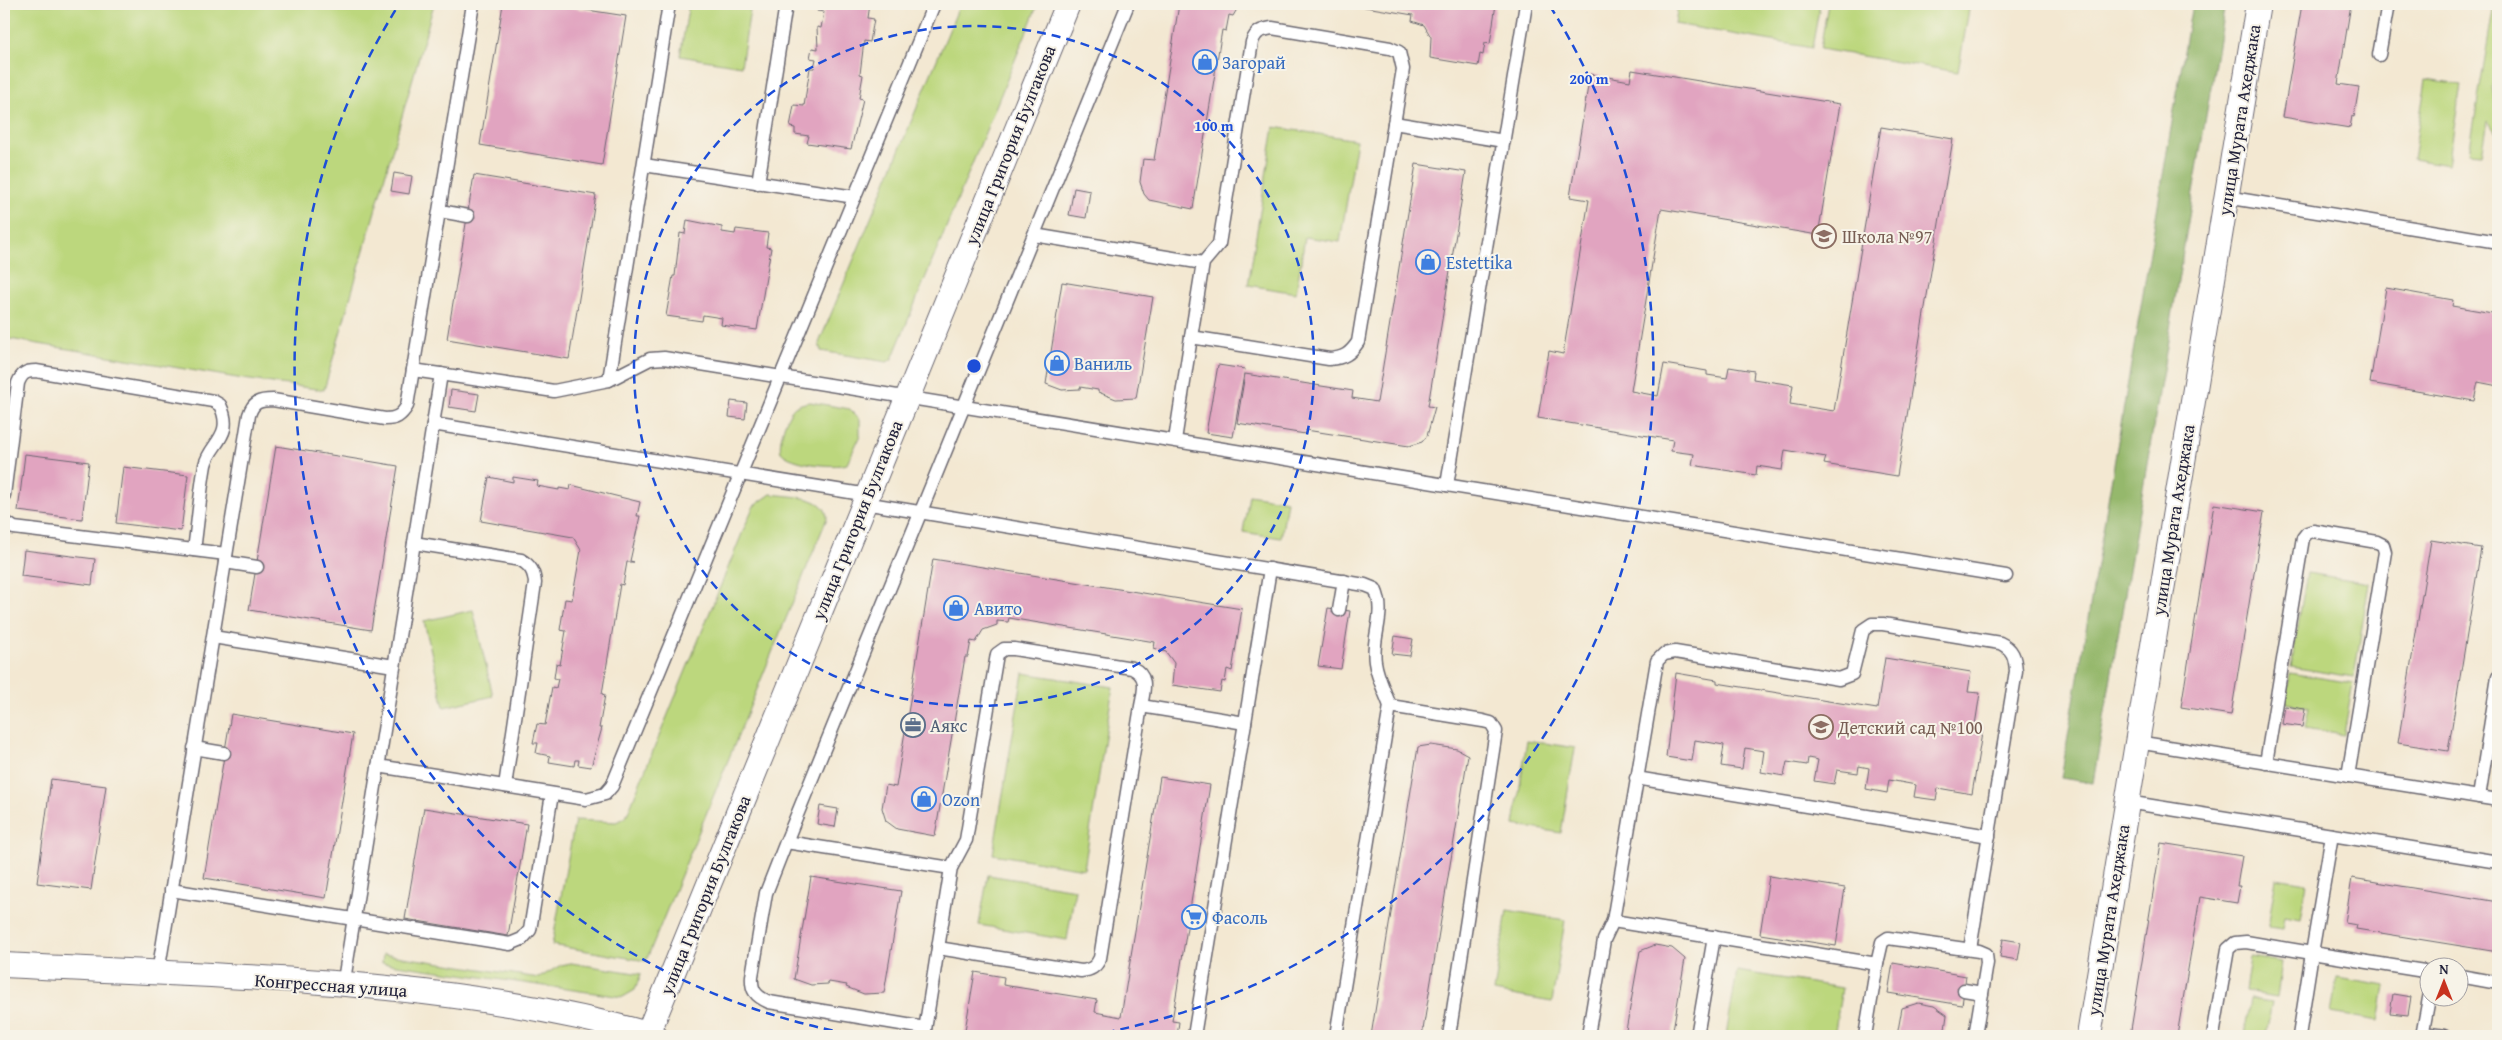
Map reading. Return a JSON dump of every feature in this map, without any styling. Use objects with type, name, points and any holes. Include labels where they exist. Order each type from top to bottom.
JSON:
[{"type":"street","name":"улица Григория Булгакова","points":[[650,1036],[907,397],[1068,4]]},
{"type":"street","name":"улица Мурата Ахеджака","points":[[2089,1036],[2258,4]]},
{"type":"street","name":"Конгрессная улица","points":[[4,965],[386,987],[470,998],[580,1018],[650,1036]]},
{"type":"lane","points":[[158,973],[252,406],[259,400],[272,400],[394,419],[402,414],[408,406],[474,4]]},
{"type":"lane","points":[[610,380],[669,4]]},
{"type":"lane","points":[[758,183],[786,4]]},
{"type":"lane","points":[[378,766],[586,799],[596,798],[605,794],[612,786],[934,4]]},
{"type":"lane","points":[[938,948],[1081,971],[1097,965],[1100,958],[1141,706],[1144,678],[1140,672],[1132,668],[1014,649],[1004,649],[997,654],[966,840],[951,868],[924,1032],[769,1002],[758,997],[751,987],[766,893],[1128,4]]},
{"type":"lane","points":[[1447,485],[1526,4]]},
{"type":"lane","points":[[2379,55],[2388,4]]},
{"type":"lane","points":[[1175,440],[1204,263],[1219,244],[1252,42],[1255,34],[1261,30],[1272,28],[1390,48],[1399,52],[1403,69],[1358,342],[1351,352],[1341,359],[1329,359],[1192,337]]},
{"type":"lane","points":[[1394,123],[1504,141]]},
{"type":"lane","points":[[644,165],[855,198]]},
{"type":"lane","points":[[2226,198],[2498,242]]},
{"type":"lane","points":[[440,211],[468,216]]},
{"type":"lane","points":[[1034,235],[1204,263]]},
{"type":"lane","points":[[413,370],[554,391],[610,380],[650,359],[664,358],[1175,440],[1219,441],[1447,485],[2006,576]]},
{"type":"lane","points":[[4,495],[18,383],[21,376],[27,371],[213,401],[220,405],[224,418],[221,440],[206,462],[194,550]]},
{"type":"lane","points":[[346,974],[441,374]]},
{"type":"lane","points":[[433,424],[741,474],[866,499],[920,512],[1344,581],[1375,589],[1382,609],[1374,661],[1390,706],[1336,1036]]},
{"type":"lane","points":[[4,521],[14,528],[194,550],[256,567]]},
{"type":"lane","points":[[2266,763],[2303,538],[2307,532],[2314,531],[2377,542],[2384,545],[2348,776]]},
{"type":"lane","points":[[414,544],[521,560],[528,564],[534,572],[535,583],[505,786]]},
{"type":"lane","points":[[1194,1036],[1270,569]]},
{"type":"lane","points":[[1339,610],[1344,581]]},
{"type":"lane","points":[[1588,1036],[1604,940],[1613,921],[1654,668],[1657,661],[1664,654],[1675,652],[1839,679],[1852,674],[1864,630],[1872,624],[2000,643],[2010,648],[2015,659],[2016,671],[1970,950]]},
{"type":"lane","points":[[213,637],[394,666]]},
{"type":"lane","points":[[2479,797],[2498,677]]},
{"type":"lane","points":[[1141,706],[1245,723]]},
{"type":"lane","points":[[1390,706],[1483,721],[1491,724],[1496,731],[1449,1036]]},
{"type":"lane","points":[[2137,742],[2498,800]]},
{"type":"lane","points":[[194,748],[224,753]]},
{"type":"lane","points":[[1636,778],[1989,836]]},
{"type":"lane","points":[[171,890],[510,944],[522,939],[530,930],[552,794]]},
{"type":"lane","points":[[2127,802],[2498,862]]},
{"type":"lane","points":[[2299,1036],[2332,835]]},
{"type":"lane","points":[[786,842],[951,868]]},
{"type":"lane","points":[[1613,921],[1877,964]]},
{"type":"lane","points":[[1698,1036],[1714,937]]},
{"type":"lane","points":[[1865,1036],[1882,942],[1888,938],[1986,954],[1987,963],[1975,1036]]},
{"type":"lane","points":[[2213,1036],[2228,949],[2236,943],[2246,942],[2420,970]]},
{"type":"lane","points":[[2470,978],[2498,983]]},
{"type":"lane","points":[[1964,990],[1982,993]]},
{"type":"lane","points":[[2428,1008],[2423,1035],[2444,1036]]},
{"type":"green space","points":[[4,4],[434,4],[324,390],[243,379],[4,338]]},
{"type":"green space","points":[[689,4],[751,4],[741,66],[680,56]]},
{"type":"green space","points":[[960,4],[1038,4],[892,359],[887,362],[821,351],[819,343]]},
{"type":"green space","points":[[1678,4],[1820,4],[1812,48],[1675,24]]},
{"type":"green space","points":[[1828,4],[1970,4],[1958,72],[1820,49]]},
{"type":"green space","points":[[2192,4],[2225,4],[2093,783],[2061,778]]},
{"type":"green space","points":[[2494,4],[2498,4],[2498,65],[2496,65],[2492,88],[2498,113],[2498,136],[2488,121],[2482,154],[2469,153]]},
{"type":"green space","points":[[2426,80],[2461,85],[2448,165],[2413,159]]},
{"type":"green space","points":[[1274,127],[1357,140],[1340,242],[1305,237],[1296,293],[1248,285]]},
{"type":"green space","points":[[810,402],[850,409],[860,419],[860,436],[847,464],[812,464],[794,460],[781,452],[782,435],[789,416],[795,407]]},
{"type":"green space","points":[[771,494],[806,498],[814,501],[825,510],[827,518],[646,961],[552,945],[575,820],[616,822],[626,817],[750,514],[754,506]]},
{"type":"green space","points":[[1249,495],[1287,501],[1281,538],[1243,532]]},
{"type":"green space","points":[[2307,573],[2369,583],[2354,677],[2291,667]]},
{"type":"green space","points":[[473,610],[493,696],[444,707],[424,621]]},
{"type":"green space","points":[[1023,673],[1113,687],[1084,869],[993,854]]},
{"type":"green space","points":[[2290,673],[2353,683],[2344,734],[2305,728],[2309,707],[2285,703]]},
{"type":"green space","points":[[1527,740],[1575,748],[1561,833],[1514,825]]},
{"type":"green space","points":[[988,875],[1075,889],[1067,940],[979,925]]},
{"type":"green space","points":[[2276,878],[2306,883],[2300,919],[2285,916],[2283,929],[2268,927]]},
{"type":"green space","points":[[1507,910],[1565,920],[1552,1002],[1494,992]]},
{"type":"green space","points":[[383,954],[539,978],[561,965],[571,963],[641,974],[635,990],[623,997],[382,963]]},
{"type":"green space","points":[[2250,957],[2282,962],[2277,997],[2245,992]]},
{"type":"green space","points":[[1737,971],[1842,988],[1834,1036],[1726,1036]]},
{"type":"green space","points":[[2337,978],[2385,986],[2379,1021],[2331,1013]]},
{"type":"green space","points":[[2250,999],[2272,1002],[2266,1036],[2244,1036]]},
{"type":"building","points":[[503,4],[548,4],[626,16],[602,165],[480,145]]},
{"type":"building","points":[[818,4],[870,4],[868,18],[874,19],[870,42],[864,41],[860,74],[863,75],[859,98],[863,99],[851,149],[807,143],[809,136],[795,134],[795,128],[790,127],[794,105],[804,106],[810,68],[814,68],[816,59],[810,58],[812,48],[818,49],[817,27],[821,28],[824,12],[817,11]]},
{"type":"building","points":[[1179,4],[1240,4],[1233,16],[1229,15],[1226,31],[1222,30],[1193,209],[1149,200],[1144,194],[1140,182],[1143,159],[1154,160]]},
{"type":"building","points":[[1348,4],[1496,4],[1490,44],[1485,43],[1483,55],[1480,54],[1478,66],[1430,58],[1431,37],[1424,25],[1412,21],[1413,15]]},
{"type":"building","points":[[2302,4],[2351,4],[2338,84],[2359,87],[2354,117],[2352,116],[2350,128],[2283,117]]},
{"type":"building","points":[[1632,70],[1840,104],[1818,235],[1661,209],[1631,391],[1658,396],[1664,364],[1707,371],[1707,375],[1727,378],[1729,367],[1754,371],[1753,379],[1793,385],[1790,404],[1834,411],[1881,127],[1953,139],[1897,476],[1824,464],[1826,457],[1785,450],[1782,470],[1757,466],[1756,475],[1692,465],[1694,454],[1671,451],[1673,440],[1538,418],[1549,351],[1563,354],[1589,200],[1570,197],[1590,74],[1630,81]]},
{"type":"building","points":[[1416,164],[1466,172],[1428,406],[1435,407],[1427,436],[1422,442],[1409,446],[1306,430],[1305,434],[1237,423],[1245,374],[1353,391],[1352,398],[1377,402]]},
{"type":"building","points":[[394,173],[412,176],[409,194],[391,191]]},
{"type":"building","points":[[474,175],[596,195],[569,359],[447,339]]},
{"type":"building","points":[[1074,188],[1090,191],[1086,218],[1069,215]]},
{"type":"building","points":[[687,220],[722,227],[722,232],[735,234],[736,229],[768,233],[766,247],[771,248],[757,330],[721,325],[722,318],[703,315],[702,321],[666,316],[673,276],[675,276],[680,233],[685,234]]},
{"type":"building","points":[[1062,282],[1153,297],[1136,398],[1116,399],[1098,392],[1098,390],[1080,387],[1080,389],[1062,390],[1046,384]]},
{"type":"building","points":[[2386,288],[2453,300],[2452,306],[2498,314],[2498,386],[2478,382],[2474,401],[2370,383]]},
{"type":"building","points":[[1218,365],[1245,369],[1233,437],[1206,433]]},
{"type":"building","points":[[451,390],[479,394],[476,411],[449,407]]},
{"type":"building","points":[[731,401],[747,403],[745,419],[729,417]]},
{"type":"building","points":[[276,446],[398,466],[371,630],[249,610]]},
{"type":"building","points":[[25,454],[89,462],[82,519],[18,511]]},
{"type":"building","points":[[123,467],[188,475],[181,531],[116,523]]},
{"type":"building","points":[[489,477],[513,482],[513,477],[538,481],[537,486],[559,490],[559,488],[570,490],[571,485],[640,502],[637,516],[640,516],[630,561],[634,562],[627,562],[623,585],[620,584],[602,694],[605,695],[599,728],[602,728],[591,767],[578,765],[579,760],[575,760],[574,766],[549,762],[550,756],[536,753],[538,743],[533,743],[537,724],[545,725],[552,687],[556,688],[558,679],[554,678],[556,664],[560,665],[566,631],[560,630],[565,599],[572,600],[581,550],[573,537],[481,521]]},
{"type":"building","points":[[2214,504],[2264,512],[2231,715],[2181,707]]},
{"type":"building","points":[[2431,540],[2481,548],[2448,751],[2398,743]]},
{"type":"building","points":[[24,550],[95,559],[92,585],[21,576]]},
{"type":"building","points":[[933,559],[1242,609],[1232,671],[1227,669],[1225,682],[1222,681],[1220,692],[1172,685],[1174,663],[1166,652],[1154,648],[1155,642],[1009,618],[1008,622],[997,621],[997,625],[983,630],[976,642],[971,641],[968,657],[965,657],[935,836],[897,829],[886,821],[882,808],[886,785],[896,787]]},
{"type":"building","points":[[1328,608],[1350,611],[1341,669],[1318,666]]},
{"type":"building","points":[[1395,636],[1413,639],[1410,656],[1392,654]]},
{"type":"building","points":[[1885,658],[1971,672],[1968,692],[1980,693],[1975,725],[1983,727],[1972,794],[1938,788],[1936,800],[1914,797],[1916,785],[1889,780],[1887,793],[1866,789],[1869,768],[1859,766],[1858,773],[1837,770],[1834,784],[1814,781],[1818,760],[1808,758],[1807,765],[1787,762],[1784,776],[1761,772],[1764,751],[1745,748],[1742,769],[1721,766],[1724,745],[1695,740],[1692,761],[1666,757],[1676,673],[1717,680],[1717,683],[1877,709]]},
{"type":"building","points":[[2285,706],[2305,709],[2302,727],[2282,724]]},
{"type":"building","points":[[231,714],[353,734],[326,898],[204,878]]},
{"type":"building","points":[[1431,745],[1457,749],[1468,755],[1422,1036],[1371,1036],[1418,747]]},
{"type":"building","points":[[1160,777],[1210,785],[1172,1021],[1179,1022],[1177,1036],[964,1036],[975,972],[1004,977],[1003,985],[1097,1000],[1095,1012],[1121,1017]]},
{"type":"building","points":[[51,779],[106,786],[91,890],[37,883]]},
{"type":"building","points":[[820,806],[838,809],[835,827],[817,824]]},
{"type":"building","points":[[424,808],[527,824],[508,936],[405,919]]},
{"type":"building","points":[[2161,843],[2242,856],[2237,886],[2240,886],[2237,903],[2200,897],[2177,1036],[2130,1036]]},
{"type":"building","points":[[1769,876],[1845,888],[1836,946],[1760,934]]},
{"type":"building","points":[[811,877],[901,891],[884,993],[864,994],[846,987],[847,985],[829,982],[828,984],[811,985],[794,979]]},
{"type":"building","points":[[2352,878],[2498,902],[2498,952],[2356,929],[2357,925],[2345,923]]},
{"type":"building","points":[[2003,939],[2021,942],[2018,960],[2000,957]]},
{"type":"building","points":[[1655,945],[1672,948],[1685,959],[1672,1036],[1625,1036],[1640,951]]},
{"type":"building","points":[[1893,963],[1966,976],[1962,1005],[1888,993]]},
{"type":"building","points":[[2393,994],[2411,997],[2408,1015],[2390,1013]]},
{"type":"building","points":[[1918,1003],[1934,1006],[1947,1015],[1944,1036],[1897,1036],[1902,1008]]},
{"type":"place","name":"Загорай","points":[[1205,62]]},
{"type":"place","name":"Школа №97","points":[[1824,236]]},
{"type":"place","name":"Estettika","points":[[1428,262]]},
{"type":"place","name":"Ваниль","points":[[1057,363]]},
{"type":"place","name":"Авито","points":[[956,608]]},
{"type":"place","name":"Аякс","points":[[913,725]]},
{"type":"place","name":"Детский сад №100","points":[[1821,727]]},
{"type":"place","name":"Ozon","points":[[924,799]]},
{"type":"place","name":"Фасоль","points":[[1194,917]]}]
